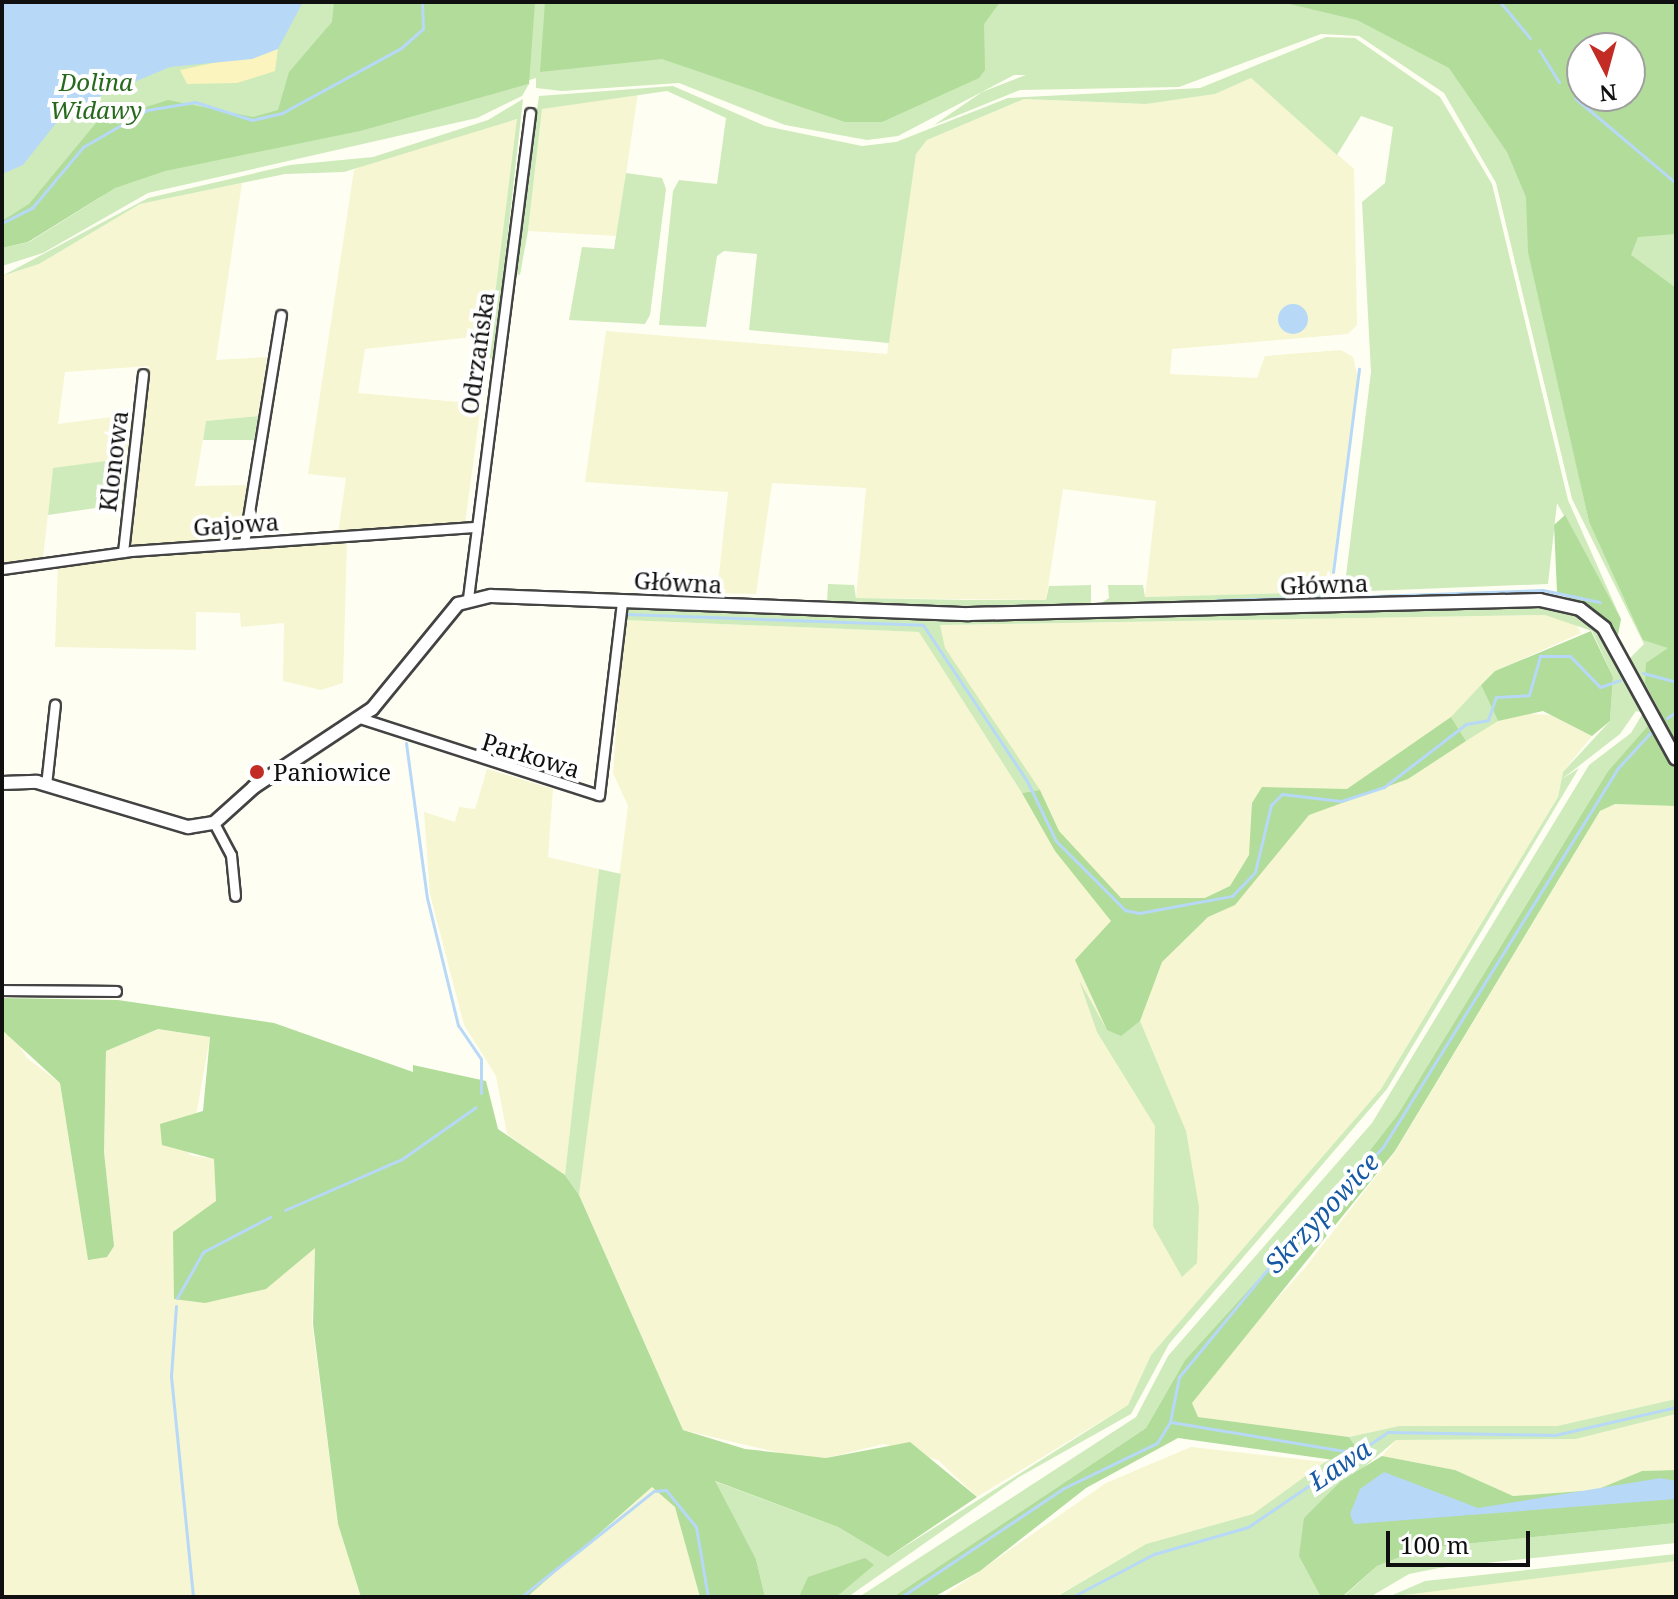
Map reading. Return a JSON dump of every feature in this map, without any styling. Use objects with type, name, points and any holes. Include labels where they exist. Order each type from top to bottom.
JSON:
[{"type":"street","name":"Odrzańska","points":[[468,598],[474,527],[530,113]]},
{"type":"street","points":[[244,543],[281,315]]},
{"type":"street","name":"Klonowa","points":[[123,552],[143,374]]},
{"type":"street","name":"Gajowa","points":[[2,569],[123,552],[474,527]]},
{"type":"street","points":[[2,783],[46,785],[188,827],[214,823],[261,782],[360,718],[468,598]]},
{"type":"street","name":"Główna","points":[[468,598],[944,614],[1540,600],[1580,609],[1613,639],[1676,759]]},
{"type":"street","name":"Parkowa","points":[[360,718],[599,795],[622,601]]},
{"type":"street","points":[[46,785],[55,704]]},
{"type":"street","points":[[214,823],[231,855],[235,896]]},
{"type":"street","points":[[2,990],[116,991]]},
{"type":"green space","name":"Dolina Widawy","points":[[2,2],[1676,2],[1676,737],[1629,659],[1644,644],[1572,499],[1496,183],[1444,93],[1359,36],[1321,34],[1179,87],[1020,90],[934,125],[982,92],[1026,75],[1014,75],[898,136],[867,140],[785,125],[679,83],[562,91],[536,88],[536,78],[451,104],[529,84],[522,96],[477,118],[148,193],[43,253],[2,266],[2,248],[29,242],[104,195],[2,243]],"holes":[[[1527,240],[1625,600],[1589,522]]]},
{"type":"green space","points":[[334,2],[535,2],[529,84],[360,131],[165,171],[115,188],[28,242],[2,248],[2,221],[29,204],[96,123],[168,100],[253,117],[278,110],[289,72],[332,22]]},
{"type":"green space","points":[[545,2],[1000,2],[984,24],[985,70],[979,78],[882,122],[845,122],[662,59],[540,72]]},
{"type":"green space","points":[[1281,2],[1676,2],[1676,234],[1638,237],[1631,255],[1676,288],[1676,806],[1615,804],[1600,811],[1395,1151],[1192,1403],[1198,1417],[1349,1437],[1357,1449],[1334,1460],[1178,1438],[1086,1488],[980,1571],[934,1597],[893,1597],[1146,1428],[1185,1360],[1340,1189],[1398,1114],[1608,771],[1660,712],[1645,683],[1646,663],[1668,648],[1643,640],[1589,522],[1528,252],[1526,197],[1507,152],[1449,68],[1357,20]]},
{"type":"green space","points":[[1326,37],[1355,38],[1440,97],[1492,184],[1568,500],[1621,619],[1557,503],[1548,584],[1344,592],[1371,372],[1362,202],[1385,183],[1393,127],[1361,116],[1337,155],[1251,78],[1215,94],[1146,104],[1024,99],[927,140],[916,154],[889,343],[749,330],[757,254],[724,251],[717,256],[706,327],[659,325],[673,191],[679,180],[717,184],[726,118],[667,91],[542,109],[528,231],[520,275],[513,273],[539,96],[673,86],[765,126],[862,146],[896,142],[1008,98],[1200,88]]},
{"type":"green space","points":[[1251,78],[1354,169],[1357,325],[1348,334],[1172,349],[1170,374],[1257,378],[1265,356],[1341,350],[1353,357],[1358,378],[1329,592],[1145,597],[1156,501],[1063,489],[1046,600],[856,598],[866,488],[772,483],[756,594],[717,593],[728,492],[585,482],[606,331],[887,354],[916,154],[927,140],[1024,99],[1146,104],[1215,94]]},
{"type":"green space","points":[[638,92],[617,236],[528,231],[542,109]]},
{"type":"green space","points":[[523,99],[494,358],[487,359],[517,119],[344,172],[285,174],[140,204],[39,264],[2,276],[148,198],[290,165],[373,157],[488,120]]},
{"type":"green space","points":[[518,119],[490,335],[365,349],[358,393],[481,404],[465,524],[338,533],[346,478],[308,474],[354,170],[391,152]]},
{"type":"green space","points":[[626,173],[662,178],[666,189],[650,315],[645,324],[569,320],[582,247],[614,249]]},
{"type":"green space","points":[[242,183],[216,360],[267,357],[258,416],[206,421],[195,486],[247,485],[238,540],[130,546],[149,366],[65,372],[58,424],[134,414],[128,458],[53,469],[43,558],[2,564],[2,276],[39,264],[140,204]]},
{"type":"green space","points":[[258,416],[254,440],[203,440],[206,421]]},
{"type":"green space","points":[[128,458],[123,504],[48,515],[53,468]]},
{"type":"green space","points":[[1565,515],[1621,619],[1618,635],[1599,614],[1557,592],[1554,525]]},
{"type":"green space","points":[[347,539],[343,683],[321,690],[283,681],[284,623],[241,627],[240,613],[196,612],[196,650],[55,647],[58,565]]},
{"type":"green space","points":[[828,584],[854,585],[856,598],[967,600],[1046,600],[1049,586],[1091,585],[1091,606],[969,611],[827,603]]},
{"type":"green space","points":[[1108,585],[1143,585],[1145,597],[1329,592],[1328,602],[1105,607],[1100,604],[1109,598]]},
{"type":"green space","points":[[1538,603],[1570,610],[1600,630],[1654,719],[1608,771],[1398,1114],[1340,1189],[1185,1360],[1146,1428],[893,1597],[859,1597],[1136,1417],[1168,1356],[1372,1123],[1589,765],[1631,733],[1643,713],[1636,711],[1620,734],[1562,779],[1579,768],[1387,1089],[1169,1344],[1131,1414],[1019,1477],[848,1597],[765,1597],[756,1559],[714,1481],[838,1527],[888,1557],[1128,1405],[1151,1355],[1381,1089],[1558,797],[1563,772],[1610,721],[1613,677],[1592,631],[1545,615],[940,625],[945,648],[1040,790],[1022,793],[919,632],[624,620],[625,608],[939,618]]},
{"type":"green space","points":[[1545,615],[1574,620],[1581,633],[1495,671],[1481,685],[1521,713],[1562,716],[1592,736],[1563,772],[1558,797],[1381,1089],[1151,1355],[1128,1405],[977,1497],[938,1460],[884,1444],[826,1458],[792,1456],[683,1430],[579,1195],[628,806],[613,773],[624,620],[919,632],[940,625]]},
{"type":"green space","points":[[1591,631],[1613,677],[1610,721],[1592,736],[1543,711],[1498,721],[1481,685],[1495,671]]},
{"type":"green space","points":[[1481,685],[1498,721],[1466,741],[1451,717]]},
{"type":"green space","points":[[1451,717],[1466,741],[1408,779],[1309,815],[1235,905],[1208,917],[1162,962],[1140,1021],[1121,1036],[1107,1030],[1075,960],[1111,921],[1055,851],[1022,793],[1040,790],[1059,831],[1121,898],[1205,898],[1230,886],[1249,855],[1252,803],[1262,787],[1347,789]]},
{"type":"green space","points":[[487,769],[553,789],[548,857],[599,869],[565,1175],[507,1134],[496,1076],[464,1025],[430,894],[424,812],[455,822],[459,807],[475,809]]},
{"type":"green space","points":[[1615,804],[1676,806],[1676,1399],[1557,1426],[1399,1426],[1349,1437],[1198,1417],[1192,1403],[1210,1373],[1304,1269],[1395,1152],[1600,811]]},
{"type":"green space","points":[[599,869],[621,874],[579,1195],[565,1175]]},
{"type":"green space","points":[[1079,980],[1107,1030],[1121,1035],[1140,1021],[1186,1131],[1199,1207],[1197,1263],[1182,1277],[1153,1226],[1155,1126],[1097,1032]]},
{"type":"green space","points":[[2,998],[118,1000],[274,1023],[413,1072],[413,1065],[486,1081],[498,1129],[565,1175],[579,1195],[683,1430],[745,1449],[826,1458],[910,1442],[977,1497],[888,1557],[838,1527],[715,1481],[756,1559],[765,1597],[700,1597],[675,1507],[652,1487],[527,1597],[361,1597],[338,1524],[313,1324],[315,1248],[266,1289],[205,1303],[174,1299],[173,1232],[216,1201],[214,1159],[162,1145],[160,1124],[203,1111],[210,1037],[158,1029],[106,1051],[104,1152],[114,1246],[107,1257],[88,1260],[60,1083],[2,1030]]},
{"type":"green space","points":[[2,1017],[27,1058],[60,1083],[88,1260],[114,1246],[104,1152],[106,1051],[158,1029],[210,1037],[189,1155],[214,1159],[216,1201],[315,1247],[312,1323],[338,1524],[361,1597],[2,1597]]},
{"type":"green space","points":[[1676,1399],[1676,1414],[1576,1439],[1396,1440],[1304,1518],[1321,1597],[1056,1597],[1146,1544],[1253,1514],[1325,1462],[1356,1449],[1349,1437],[1399,1426],[1557,1426]]},
{"type":"green space","points":[[1676,1414],[1676,1470],[1642,1471],[1596,1490],[1512,1496],[1455,1470],[1382,1456],[1396,1440],[1576,1439]]},
{"type":"green space","points":[[1191,1447],[1325,1462],[1253,1514],[1146,1544],[1055,1597],[942,1597],[1106,1483]]},
{"type":"green space","points":[[1382,1456],[1455,1470],[1513,1496],[1596,1490],[1642,1471],[1676,1470],[1676,1523],[1424,1548],[1377,1566],[1342,1597],[1321,1597],[1299,1556],[1304,1518],[1341,1481]]},
{"type":"green space","points":[[652,1487],[675,1506],[700,1597],[527,1597]]},
{"type":"green space","points":[[1676,1523],[1676,1543],[1439,1568],[1409,1574],[1370,1597],[1343,1597],[1377,1566],[1424,1548]]},
{"type":"green space","points":[[1676,1554],[1676,1561],[1388,1597],[1425,1581]]},
{"type":"green space","points":[[865,1558],[874,1565],[836,1597],[799,1597],[808,1577]]},
{"type":"green space","points":[[1676,1561],[1676,1597],[1400,1597],[1432,1586]]},
{"type":"sand","points":[[278,49],[275,71],[237,83],[187,84],[180,70]]},
{"type":"water","points":[[2,2],[303,2],[278,49],[252,59],[170,67],[89,101],[57,122],[23,165],[2,174]]},
{"type":"water","points":[[1293,304],[1304,308],[1308,319],[1304,330],[1293,334],[1282,330],[1278,319],[1282,308]]},
{"type":"water","points":[[1384,1472],[1478,1508],[1661,1478],[1676,1481],[1676,1499],[1354,1524],[1350,1514],[1360,1489]]},
{"type":"waterway","name":"Skrzypowice","points":[[2,223],[32,208],[83,147],[147,110],[195,102],[252,120],[282,113],[401,48],[423,29],[422,2]]},
{"type":"waterway","name":"Skrzypowice","points":[[1500,2],[1530,38]]},
{"type":"waterway","name":"Skrzypowice","points":[[1539,50],[1559,82]]},
{"type":"waterway","name":"Skrzypowice","points":[[1592,112],[1676,183]]},
{"type":"waterway","points":[[1333,572],[1359,369]]},
{"type":"waterway","points":[[1345,597],[1543,590],[1600,602]]},
{"type":"waterway","points":[[1217,600],[1326,597]]},
{"type":"waterway","points":[[627,614],[923,625],[1027,781],[1056,841],[1125,910],[1139,913],[1232,896],[1255,872],[1271,805],[1282,794],[1341,801],[1384,787],[1466,724],[1488,720],[1496,697],[1529,695],[1540,656],[1570,656],[1600,687],[1620,680]]},
{"type":"waterway","points":[[1643,673],[1676,682]]},
{"type":"waterway","name":"Skrzypowice","points":[[1667,718],[1676,712]]},
{"type":"waterway","name":"Skrzypowice","points":[[901,1597],[1064,1488],[1157,1443],[1170,1422],[1179,1377],[1293,1238],[1383,1147],[1617,769],[1653,730]]},
{"type":"waterway","points":[[406,743],[427,898],[458,1025],[481,1059],[481,1093]]},
{"type":"waterway","points":[[285,1210],[402,1159],[476,1107]]},
{"type":"waterway","points":[[177,1298],[203,1252],[270,1217]]},
{"type":"waterway","points":[[176,1306],[171,1376],[193,1597]]},
{"type":"waterway","name":"Ława","points":[[1072,1597],[1154,1554],[1248,1527],[1388,1432],[1555,1435],[1676,1407]]},
{"type":"waterway","points":[[1171,1422],[1357,1453]]},
{"type":"waterway","points":[[521,1597],[654,1491],[666,1490],[696,1527],[708,1597]]},
{"type":"place","name":"Paniowice","points":[[257,772]]}]
